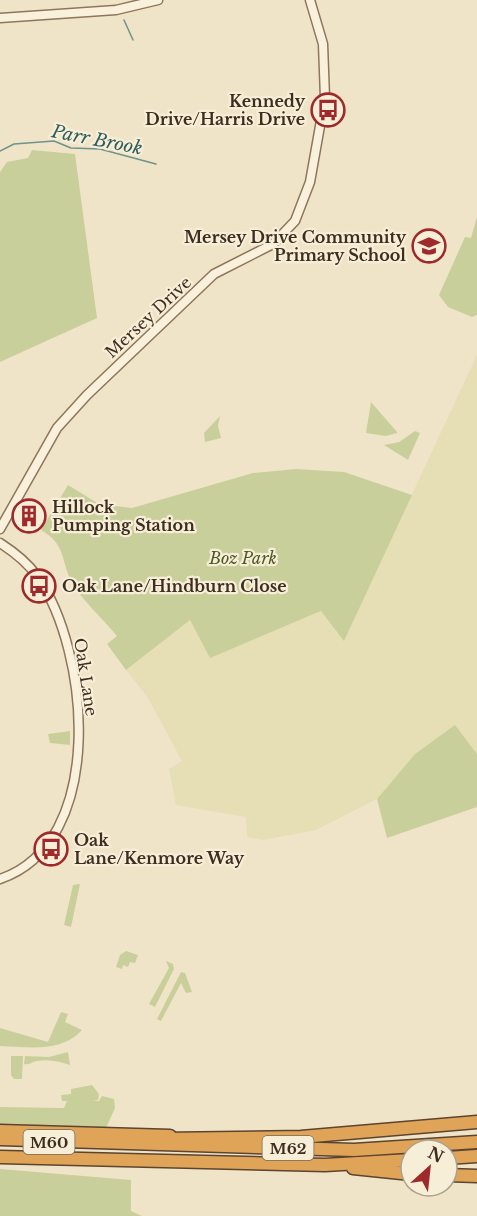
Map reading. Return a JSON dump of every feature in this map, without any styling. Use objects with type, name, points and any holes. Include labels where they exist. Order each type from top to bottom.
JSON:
[{"type":"highway","points":[[0,1131],[186,1137],[301,1137],[477,1122]]},
{"type":"highway","points":[[98,1144],[186,1137]]},
{"type":"highway","name":"M60","points":[[0,1139],[98,1144]]},
{"type":"highway","name":"M62","points":[[98,1144],[354,1150],[477,1142]]},
{"type":"highway","points":[[459,1157],[477,1156]]},
{"type":"highway","name":"M60","points":[[0,1157],[325,1165]]},
{"type":"highway","name":"M62","points":[[325,1165],[399,1161]]},
{"type":"highway","points":[[325,1165],[399,1173]]},
{"type":"highway","points":[[459,1175],[477,1176]]},
{"type":"street","points":[[0,18],[116,10],[158,0]]},
{"type":"street","name":"Mersey Drive","points":[[0,529],[57,428],[87,395],[214,274],[232,263],[262,251],[285,233],[305,201],[325,98],[326,67],[320,32],[310,0]]},
{"type":"street","name":"Oak Lane","points":[[0,543],[18,555],[37,576],[56,613],[64,633],[75,690],[79,736],[75,774],[58,828],[46,849],[30,864],[0,879]]},
{"type":"shaded area","points":[[477,355],[477,754],[455,726],[415,754],[377,799],[316,830],[263,840],[247,837],[246,817],[176,805],[169,769],[182,761],[148,698],[126,670],[190,620],[210,657],[322,611],[344,640]]},
{"type":"green space","points":[[32,150],[75,154],[97,318],[0,362],[0,172],[7,162],[28,158]]},
{"type":"green space","points":[[477,217],[477,315],[472,317],[448,307],[439,295],[465,237],[471,238]]},
{"type":"green space","points":[[371,402],[397,433],[386,436],[366,433]]},
{"type":"green space","points":[[220,416],[218,426],[221,438],[205,442],[204,433]]},
{"type":"green space","points":[[415,431],[420,433],[408,460],[384,445],[399,442]]},
{"type":"green space","name":"Boz Park","points":[[296,469],[344,472],[412,495],[344,641],[321,611],[210,658],[190,620],[126,670],[107,644],[117,636],[75,588],[59,546],[41,530],[68,485],[99,504],[132,508],[253,473]]},
{"type":"green space","points":[[455,725],[477,754],[477,807],[387,838],[377,799],[415,754]]},
{"type":"green space","points":[[70,731],[70,745],[50,743],[48,734]]},
{"type":"green space","points":[[80,884],[71,927],[64,925],[73,885]]},
{"type":"green space","points":[[126,951],[138,955],[135,963],[130,962],[128,967],[123,965],[122,969],[116,967],[120,955]]},
{"type":"green space","points":[[166,961],[173,964],[174,969],[155,1007],[149,1004],[169,968]]},
{"type":"green space","points":[[181,972],[185,973],[192,992],[186,993],[181,983],[161,1021],[157,1019]]},
{"type":"green space","points":[[61,1012],[68,1014],[65,1022],[82,1030],[74,1037],[44,1047],[0,1046],[0,1028],[48,1042]]},
{"type":"green space","points":[[68,1052],[70,1065],[46,1060],[24,1064],[25,1056],[49,1057]]},
{"type":"green space","points":[[11,1056],[23,1056],[22,1079],[14,1079],[11,1075]]},
{"type":"green space","points":[[92,1085],[99,1094],[98,1100],[93,1101],[99,1101],[102,1096],[114,1099],[115,1108],[106,1128],[0,1124],[0,1107],[64,1108],[67,1101],[62,1101],[61,1095],[71,1094],[71,1089]]},
{"type":"green space","points":[[0,1169],[131,1180],[131,1211],[142,1216],[0,1216]]},
{"type":"waterway","name":"Parr Brook","points":[[124,20],[133,40]]},
{"type":"waterway","name":"Parr Brook","points":[[0,151],[14,144],[54,141],[71,148],[100,149],[156,164]]},
{"type":"place","name":"Kennedy Drive/Harris Drive","points":[[328,110]]},
{"type":"place","name":"Mersey Drive Community Primary School","points":[[429,246]]},
{"type":"place","name":"Hillock Pumping Station","points":[[29,516]]},
{"type":"place","name":"Oak Lane/Hindburn Close","points":[[39,586]]},
{"type":"place","name":"Oak Lane/Kenmore Way","points":[[51,849]]}]
